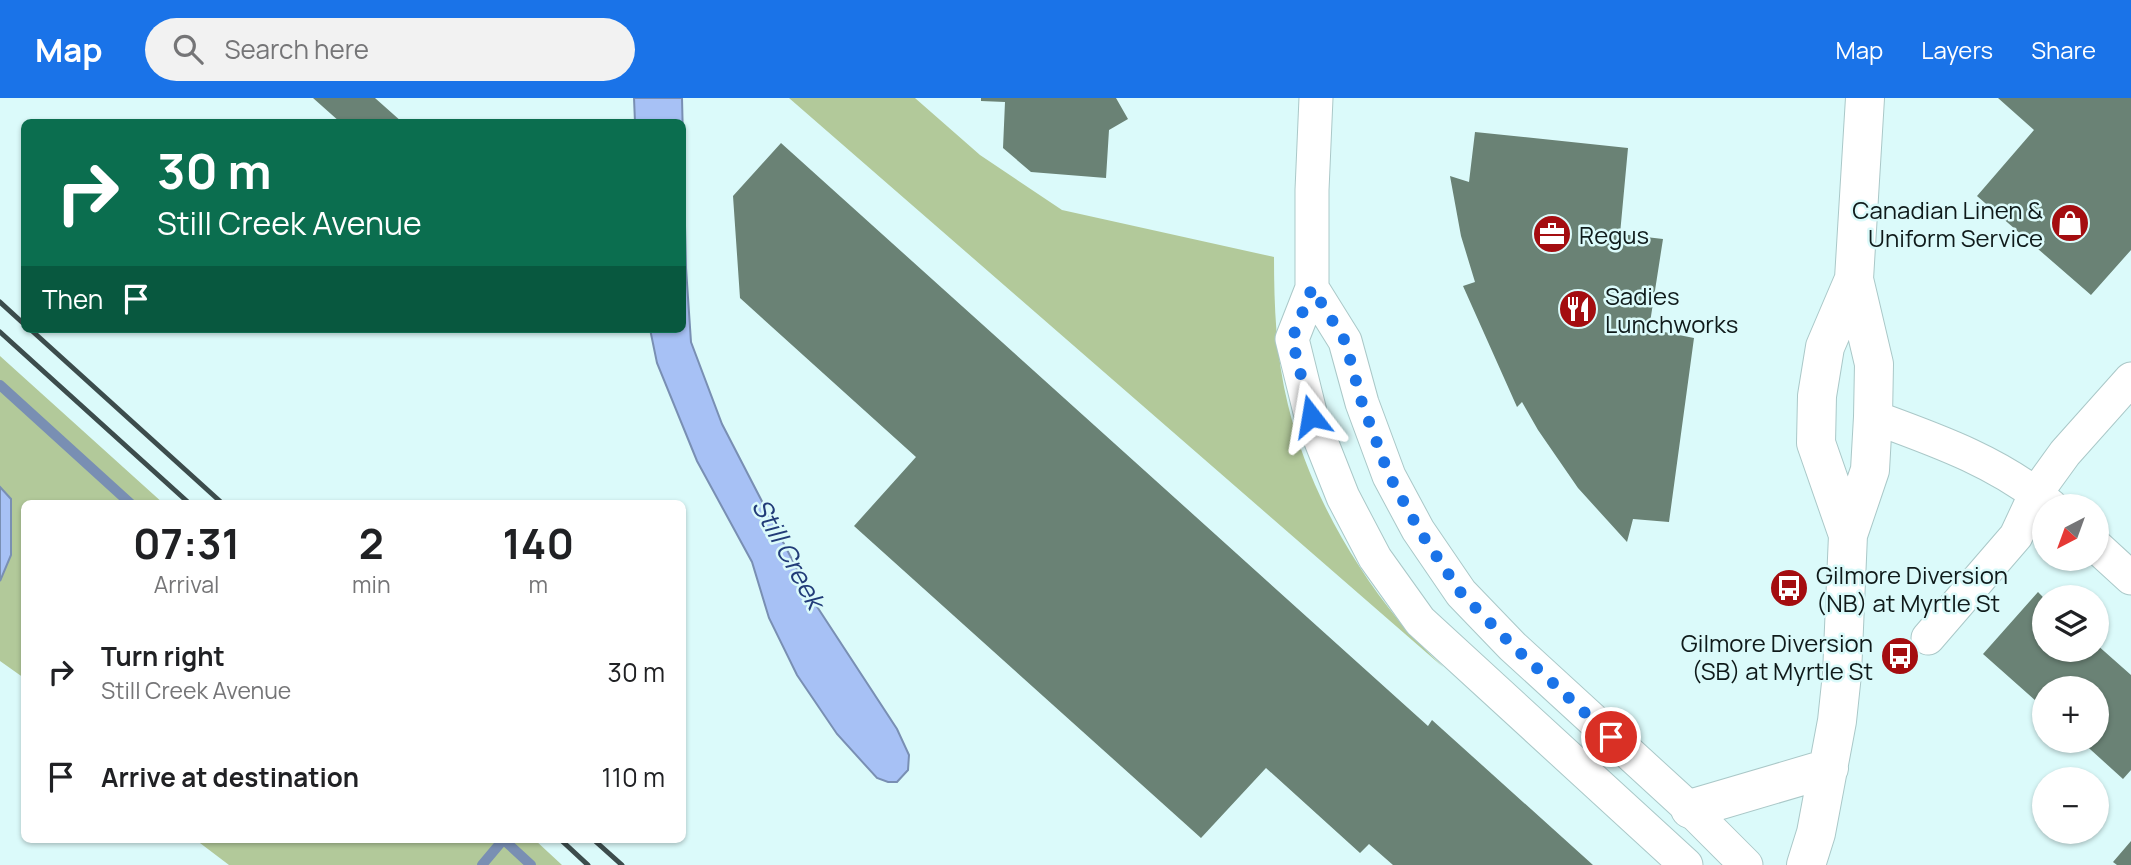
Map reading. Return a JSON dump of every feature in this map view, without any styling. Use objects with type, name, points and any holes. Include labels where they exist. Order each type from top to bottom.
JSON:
[{"type":"main road","points":[[1806,865],[1816,833],[1837,721],[1842,674],[1848,535],[1870,470],[1874,364],[1854,279],[1865,98]]},
{"type":"main road","points":[[1848,535],[1816,443],[1816,431],[1817,396],[1825,347],[1854,279]]},
{"type":"main road","points":[[1690,809],[1829,768]]},
{"type":"street","points":[[1316,98],[1312,288],[1292,339],[1311,416],[1343,498],[1375,558],[1420,621],[1686,865]]},
{"type":"street","points":[[1312,288],[1345,341],[1362,403],[1389,475],[1419,530],[1461,593],[1513,646],[1690,809],[1746,865]]},
{"type":"street","points":[[2045,494],[2065,453],[2131,379]]},
{"type":"street","points":[[1873,417],[1959,449],[2035,494]]},
{"type":"street","points":[[1928,638],[2032,514]]},
{"type":"street","points":[[2109,558],[2131,578]]},
{"type":"green space","points":[[789,98],[915,98],[980,155],[1062,210],[1274,257],[1278,350],[1288,405],[1306,463],[1346,546],[1363,572],[1404,627],[1443,667]]},
{"type":"green space","points":[[0,356],[160,500],[21,500],[21,676],[0,661]]},
{"type":"green space","points":[[200,843],[538,843],[562,865],[229,865]]},
{"type":"water","points":[[634,98],[682,98],[682,119],[635,119]]},
{"type":"water","points":[[686,268],[691,342],[722,424],[814,602],[897,729],[909,755],[908,770],[897,782],[877,778],[837,734],[797,675],[769,618],[752,562],[697,461],[657,363],[651,333],[686,333]]},
{"type":"water","points":[[0,487],[11,499],[11,555],[0,581]]},
{"type":"building","points":[[313,98],[375,98],[399,119],[337,119]]},
{"type":"building","points":[[981,98],[1116,98],[1128,119],[1109,130],[1106,178],[1031,172],[1003,148],[1005,102],[981,101]]},
{"type":"building","name":"Canadian Linen & Uniform Service","points":[[1998,98],[2131,98],[2131,250],[2091,295],[1977,196],[2034,130]]},
{"type":"building","points":[[1475,132],[1628,148],[1620,234],[1663,239],[1649,329],[1694,338],[1669,522],[1633,519],[1627,542],[1578,488],[1522,402],[1517,407],[1463,286],[1475,282],[1461,236],[1450,176],[1469,182]]},
{"type":"building","points":[[781,143],[1428,726],[1432,720],[1593,865],[1393,865],[1369,844],[1360,853],[1266,768],[1201,838],[854,526],[916,457],[740,298],[733,196]]},
{"type":"building","points":[[2032,599],[2032,662],[2109,662],[2109,656],[2131,675],[2131,770],[2123,779],[2094,753],[2109,753],[2109,676],[2032,676],[2032,697],[1983,654]]},
{"type":"building","points":[[2131,841],[2131,865],[2117,865],[2113,862]]},
{"type":"waterway","points":[[0,385],[127,500]]},
{"type":"waterway","points":[[482,865],[500,843]]},
{"type":"waterway","points":[[507,843],[531,865]]},
{"type":"railway","points":[[0,302],[21,321]]},
{"type":"railway","points":[[0,332],[186,500]]},
{"type":"railway","points":[[34,333],[219,500]]},
{"type":"railway","points":[[564,843],[588,865]]},
{"type":"railway","points":[[597,843],[622,865]]},
{"type":"place","name":"Canadian Linen & Uniform Service","points":[[2070,223]]},
{"type":"place","name":"Regus","points":[[1552,234]]},
{"type":"place","name":"Sadies Lunchworks","points":[[1578,309]]},
{"type":"place","name":"Gilmore Diversion (NB) at Myrtle St","points":[[1789,588]]},
{"type":"place","name":"Gilmore Diversion (SB) at Myrtle St","points":[[1900,656]]},
{"type":"route","points":[[1311,416],[1292,339],[1312,288],[1345,341],[1362,403],[1389,475],[1419,530],[1461,593],[1513,646],[1611,737]]},
{"type":"water label","name":"Still Creek","points":[[789,553]]}]
